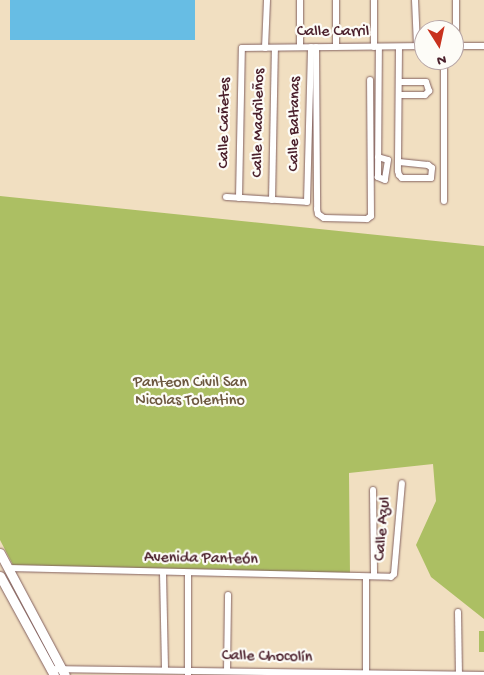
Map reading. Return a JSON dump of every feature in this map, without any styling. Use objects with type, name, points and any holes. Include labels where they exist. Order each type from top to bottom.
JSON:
[{"type":"main road","points":[[0,553],[63,672]]},
{"type":"main road","points":[[0,576],[52,672]]},
{"type":"street","points":[[266,48],[267,0]]},
{"type":"street","points":[[300,0],[300,48]]},
{"type":"street","points":[[336,0],[336,47]]},
{"type":"street","points":[[374,0],[378,157]]},
{"type":"street","points":[[415,0],[417,20]]},
{"type":"street","points":[[456,0],[456,20]]},
{"type":"street","name":"Calle Carril","points":[[242,48],[414,46]]},
{"type":"street","points":[[464,46],[484,46]]},
{"type":"street","points":[[313,47],[317,209],[318,214],[324,218],[368,219],[371,216],[370,80]]},
{"type":"street","name":"Calle Baltanas","points":[[272,200],[307,202],[313,47]]},
{"type":"street","points":[[398,47],[399,162],[402,178],[431,178],[432,168],[428,165],[399,162]]},
{"type":"street","name":"Calle Cañetes","points":[[239,198],[242,48]]},
{"type":"street","name":"Calle Madrileños","points":[[272,200],[275,48]]},
{"type":"street","points":[[444,70],[444,201]]},
{"type":"street","points":[[399,82],[426,82],[429,91],[425,95],[399,95]]},
{"type":"street","points":[[226,197],[272,200]]},
{"type":"street","name":"Calle Azul","points":[[393,576],[402,483]]},
{"type":"street","points":[[373,490],[374,576]]},
{"type":"street","name":"Avenida Panteón","points":[[8,568],[188,574],[393,576]]},
{"type":"street","points":[[163,573],[166,669]]},
{"type":"street","points":[[188,574],[188,672]]},
{"type":"street","points":[[366,577],[369,674]]},
{"type":"street","points":[[227,671],[228,596]]},
{"type":"street","points":[[458,612],[459,674]]},
{"type":"street","name":"Calle Chocolín","points":[[52,672],[143,672],[166,669],[188,672],[484,675]]},
{"type":"green space","name":"Panteon Civil San Nicolas Tolentino","points":[[0,196],[484,246],[484,619],[431,577],[416,545],[436,501],[433,464],[349,473],[350,575],[13,565],[0,540]]},
{"type":"green space","points":[[479,631],[484,631],[484,652],[479,652]]},
{"type":"water","points":[[10,0],[195,0],[195,40],[10,40]]}]
